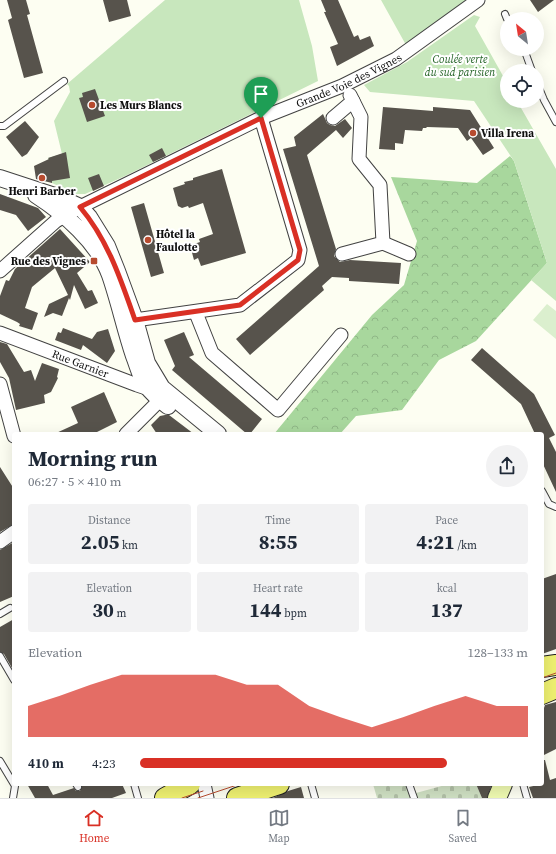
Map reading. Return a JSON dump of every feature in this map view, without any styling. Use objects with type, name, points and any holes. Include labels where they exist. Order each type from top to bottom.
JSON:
[{"type":"main road","points":[[544,667],[556,665]]},
{"type":"main road","points":[[544,693],[556,688]]},
{"type":"main road","points":[[165,798],[186,786]]},
{"type":"main road","points":[[237,798],[273,786]]},
{"type":"main road","points":[[497,798],[502,786]]},
{"type":"street","name":"Grande Voie des Vignes","points":[[0,271],[64,216],[261,118],[344,85],[396,59],[478,0]]},
{"type":"street","points":[[344,85],[361,117],[359,159],[380,185],[383,243]]},
{"type":"street","points":[[333,118],[353,102]]},
{"type":"street","points":[[135,320],[196,313],[240,305],[298,260],[300,250],[261,118]]},
{"type":"street","points":[[0,178],[22,187],[58,197],[80,207],[89,217],[106,246],[135,320],[157,393],[215,432]]},
{"type":"street","points":[[22,187],[64,216],[98,253],[109,273],[124,326],[141,376],[157,393],[204,432]]},
{"type":"street","points":[[342,254],[383,243],[409,254]]},
{"type":"street","points":[[196,313],[212,353],[278,410],[341,335]]},
{"type":"street","name":"Rue Garnier","points":[[0,333],[157,393]]},
{"type":"street","points":[[0,384],[13,432]]},
{"type":"street","points":[[128,432],[157,393]]},
{"type":"street","points":[[0,542],[12,533]]},
{"type":"street","points":[[205,786],[208,798]]},
{"type":"lane","points":[[0,126],[4,126],[64,81]]},
{"type":"lane","points":[[544,100],[556,122]]},
{"type":"lane","points":[[544,495],[549,504],[556,507]]},
{"type":"lane","points":[[0,614],[10,608]]},
{"type":"lane","points":[[0,656],[12,677]]},
{"type":"lane","points":[[0,761],[12,781]]},
{"type":"lane","points":[[13,798],[15,786]]},
{"type":"lane","points":[[135,786],[138,798]]},
{"type":"lane","points":[[312,786],[315,798]]},
{"type":"lane","points":[[410,786],[414,798]]},
{"type":"lane","points":[[524,786],[527,798]]},
{"type":"green space","points":[[165,0],[299,0],[312,46],[318,81],[125,176],[85,194],[76,194],[52,183],[48,158],[62,154],[54,121],[70,92],[67,84]]},
{"type":"green space","name":"Coulée verte du sud parisien","points":[[381,0],[469,0],[406,45]]},
{"type":"green space","name":"Coulée verte du sud parisien","points":[[474,15],[480,17],[475,26],[500,71],[500,108],[521,108],[556,169],[556,301],[531,280],[547,263],[514,161],[474,101],[370,92],[364,85],[407,62]]},
{"type":"green space","points":[[510,156],[514,161],[547,263],[476,341],[439,360],[402,410],[356,416],[342,432],[276,432],[372,315],[404,285],[417,241],[391,177],[477,183]]},
{"type":"green space","points":[[547,304],[556,311],[556,339],[533,320]]},
{"type":"green space","points":[[374,786],[414,786],[416,793],[442,786],[477,786],[482,798],[377,798]]},
{"type":"building","points":[[7,0],[26,0],[30,14],[27,15],[43,73],[24,78],[8,20],[12,18]]},
{"type":"building","points":[[103,0],[127,0],[131,16],[109,22]]},
{"type":"building","points":[[321,0],[338,0],[354,37],[358,35],[360,40],[370,36],[374,46],[337,66],[330,47],[338,44],[324,12],[326,12]]},
{"type":"building","points":[[530,0],[554,0],[538,12]]},
{"type":"building","name":"Les Murs Blancs","points":[[95,89],[105,116],[87,122],[79,98],[83,97],[82,93]]},
{"type":"building","name":"Villa Irena","points":[[383,107],[433,111],[433,107],[470,110],[494,148],[483,155],[471,138],[467,141],[458,128],[427,127],[423,128],[422,131],[405,130],[403,144],[395,143],[395,150],[379,149]]},
{"type":"building","points":[[323,114],[327,123],[330,125],[335,126],[345,119],[352,128],[343,138],[336,130],[307,155],[336,249],[334,256],[340,262],[350,260],[401,263],[399,284],[349,281],[349,278],[332,277],[322,286],[324,290],[250,355],[236,339],[319,266],[283,149],[296,146],[294,137]]},
{"type":"building","points":[[25,121],[39,137],[27,154],[22,157],[6,137]]},
{"type":"building","points":[[162,148],[166,156],[153,162],[149,155]]},
{"type":"building","points":[[66,152],[70,178],[52,181],[52,183],[36,179],[34,166],[49,159],[48,158]]},
{"type":"building","points":[[222,169],[246,253],[201,266],[198,258],[194,260],[191,249],[194,244],[200,242],[199,239],[213,234],[203,203],[189,208],[188,206],[182,208],[178,206],[173,188],[185,184],[184,182],[193,180],[193,178]]},
{"type":"building","points":[[99,174],[104,186],[93,191],[88,178]]},
{"type":"building","points":[[0,194],[38,208],[46,217],[28,231],[16,215],[0,210]]},
{"type":"building","name":"Hôtel la Faulotte","points":[[144,203],[164,273],[151,277],[131,207]]},
{"type":"building","points":[[60,229],[90,262],[77,273],[88,291],[92,290],[98,303],[85,309],[74,285],[70,300],[69,298],[62,316],[53,313],[44,317],[49,304],[68,295],[55,268],[32,287],[25,308],[38,313],[32,330],[19,326],[20,324],[17,322],[0,314],[0,296],[6,280],[9,281],[15,269]]},
{"type":"building","points":[[63,328],[92,339],[97,332],[108,329],[115,351],[107,363],[83,345],[81,350],[55,340],[58,332],[61,333]]},
{"type":"building","points":[[184,332],[194,355],[189,357],[262,419],[252,432],[245,432],[172,370],[175,366],[164,340]]},
{"type":"building","points":[[0,342],[7,344],[24,372],[31,370],[35,381],[42,363],[59,369],[58,378],[51,392],[44,395],[45,403],[16,410],[9,378],[0,362]]},
{"type":"building","points":[[482,348],[534,394],[555,435],[549,438],[556,452],[556,492],[544,466],[544,432],[534,432],[521,404],[471,360]]},
{"type":"building","points":[[104,392],[117,422],[97,432],[58,432],[78,423],[71,407]]},
{"type":"building","points":[[169,415],[191,432],[156,432],[151,425],[160,416]]},
{"type":"building","points":[[0,467],[12,486],[12,525],[0,532]]},
{"type":"building","points":[[12,543],[12,597],[0,602],[0,550]]},
{"type":"building","points":[[556,574],[556,649],[544,653],[544,578]]},
{"type":"building","points":[[12,620],[12,668],[4,654],[0,652],[0,627]]},
{"type":"building","points":[[556,702],[556,749],[544,755],[544,708],[545,705]]},
{"type":"building","points":[[545,760],[550,780],[556,778],[556,798],[533,798],[529,787],[544,786]]},
{"type":"building","points":[[28,786],[48,786],[53,795],[74,788],[76,791],[80,791],[82,786],[123,786],[126,793],[112,798],[35,798]]},
{"type":"building","points":[[477,786],[491,786],[487,798],[482,798]]},
{"type":"building","points":[[301,787],[304,798],[273,798],[288,791]]},
{"type":"tram line","points":[[544,677],[556,673]]},
{"type":"tram line","points":[[198,798],[234,786]]},
{"type":"tram line","points":[[182,798],[203,791]]},
{"type":"place","name":"Les Murs Blancs","points":[[92,105]]},
{"type":"place","name":"Villa Irena","points":[[473,133]]},
{"type":"place","name":"Henri Barber","points":[[42,178]]},
{"type":"place","name":"Hôtel la Faulotte","points":[[148,240]]},
{"type":"place","name":"Rue des Vignes","points":[[94,261]]},
{"type":"route","points":[[261,118],[300,250],[298,260],[240,305],[196,313],[135,320],[106,246],[89,217],[80,207],[209,145],[261,118]]}]
